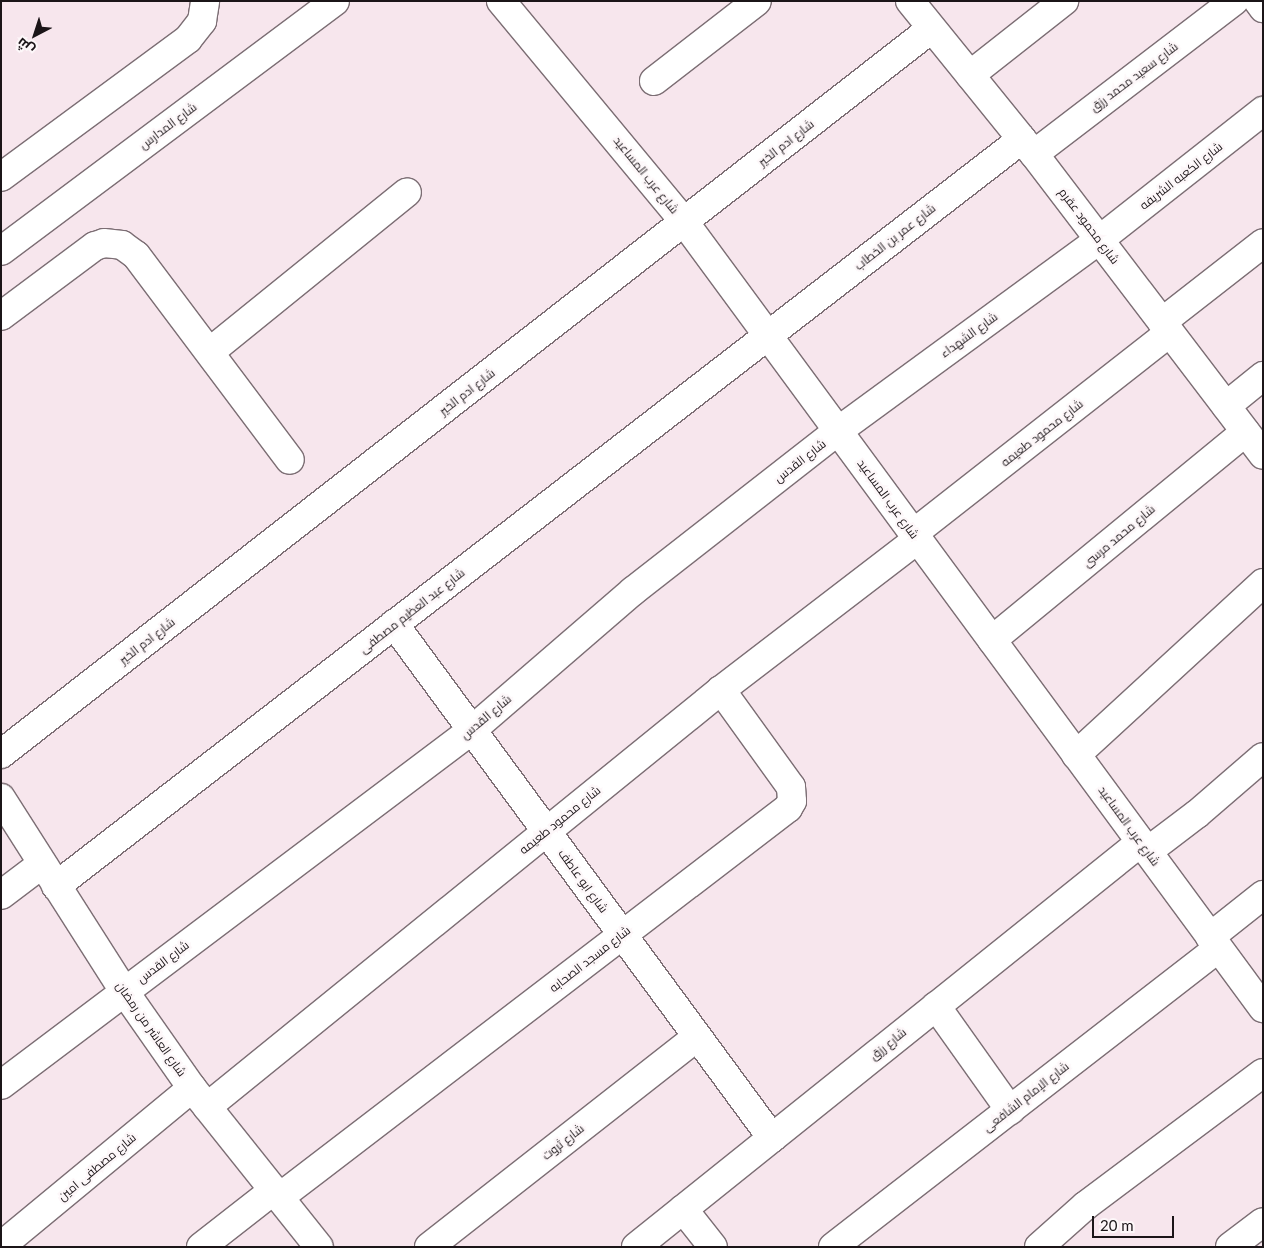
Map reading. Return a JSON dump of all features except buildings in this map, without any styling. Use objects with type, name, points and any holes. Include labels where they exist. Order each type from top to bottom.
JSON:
[{"type":"street","points":[[1,177],[188,39],[202,20],[206,1]]},
{"type":"street","name":"شارع المدارس","points":[[1,251],[335,1]]},
{"type":"street","name":"شارع عرب المساعيد","points":[[501,1],[685,223],[1263,1008]]},
{"type":"street","points":[[654,81],[757,1]]},
{"type":"street","name":"شارع محمود عقرم","points":[[910,1],[1028,146],[1263,455]]},
{"type":"street","points":[[970,76],[1064,1]]},
{"type":"street","name":"شارع سعيد محمد رزق","points":[[1028,146],[1234,1]]},
{"type":"street","points":[[1258,1],[1263,8]]},
{"type":"street","name":"شارع ادم الخير","points":[[1,754],[685,223],[931,29]]},
{"type":"street","name":"شارع الكعبه الشريفه","points":[[1099,240],[1263,111]]},
{"type":"street","name":"شارع عمر بن الخطاب","points":[[768,336],[1028,146]]},
{"type":"street","points":[[211,351],[406,192]]},
{"type":"street","name":"شارع الشهداء","points":[[838,431],[1099,240]]},
{"type":"street","points":[[1,316],[95,246],[113,243],[136,255],[211,351],[290,460]]},
{"type":"street","name":"شارع محمود طعيمه","points":[[199,1097],[546,831],[720,690],[916,536],[1166,328],[1263,243]]},
{"type":"street","name":"شارع عبد العظيم مصطفى","points":[[1,895],[49,875],[394,624],[768,336]]},
{"type":"street","points":[[1226,406],[1263,376]]},
{"type":"street","name":"شارع القدس","points":[[1,1085],[472,730],[633,591],[838,431]]},
{"type":"street","name":"شارع محمد مرسى","points":[[992,640],[1245,432]]},
{"type":"street","points":[[1076,754],[1263,583]]},
{"type":"street","name":"شارع ابو عاطف","points":[[394,624],[772,1138]]},
{"type":"street","name":"شارع مسجد الصحابه","points":[[201,1247],[277,1194],[622,934],[792,802],[792,788],[720,690]]},
{"type":"street","name":"شارع رزق","points":[[636,1247],[936,1006],[1144,847],[1197,814],[1263,757]]},
{"type":"street","name":"شارع العاشر من رمضان","points":[[1,798],[124,991],[199,1097],[319,1247]]},
{"type":"street","name":"شارع الإمام الشافعى","points":[[833,1247],[1010,1110],[1214,942],[1263,895]]},
{"type":"street","points":[[936,1006],[1010,1110]]},
{"type":"street","name":"شارع ثروت","points":[[429,1247],[697,1037]]},
{"type":"street","points":[[1039,1247],[1085,1206],[1263,1074]]},
{"type":"street","name":"شارع مصطفى امين","points":[[1,1246],[199,1097]]},
{"type":"street","points":[[683,1209],[714,1247]]},
{"type":"street","points":[[1230,1247],[1263,1222]]}]
